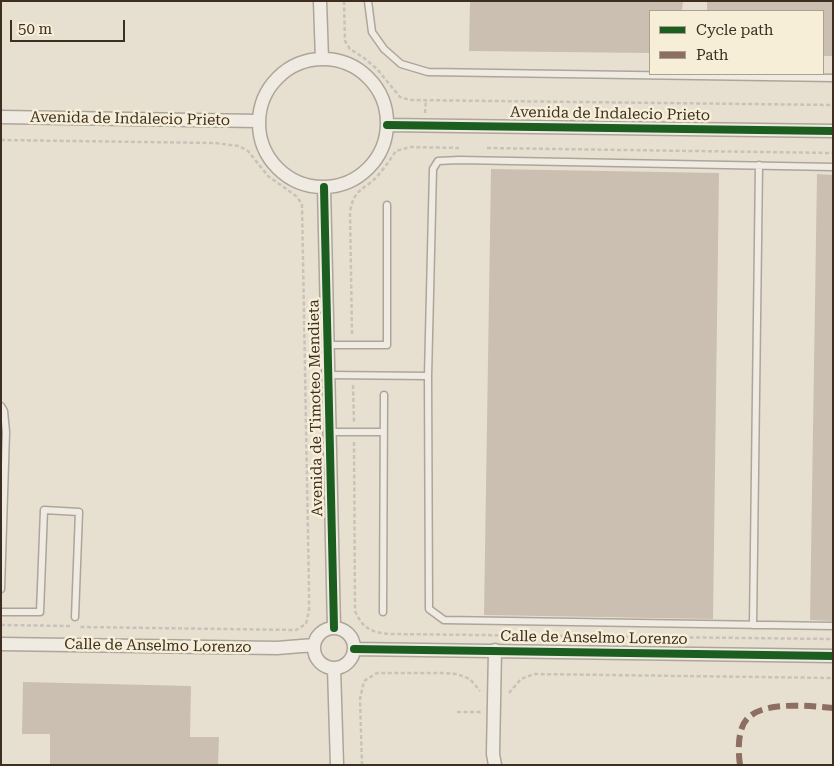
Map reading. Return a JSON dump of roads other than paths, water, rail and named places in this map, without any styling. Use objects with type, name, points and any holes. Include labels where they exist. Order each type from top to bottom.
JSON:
[{"type":"street","points":[[320,1],[322,59]]},
{"type":"street","points":[[322,59],[336,61],[363,73],[381,96],[386,110],[387,125],[384,141],[378,156],[368,169],[355,179],[340,185],[324,188],[306,186],[290,179],[277,168],[266,154],[260,138],[258,121],[261,105],[267,90],[278,78],[291,68],[306,62],[322,59]]},
{"type":"street","name":"Avenida de Indalecio Prieto","points":[[1,117],[258,121]]},
{"type":"street","name":"Avenida de Indalecio Prieto","points":[[387,125],[833,131]]},
{"type":"street","name":"Avenida de Timoteo Mendieta","points":[[324,188],[334,628]]},
{"type":"street","points":[[334,628],[349,634],[353,641],[354,649],[351,658],[344,666],[334,668],[323,665],[316,656],[314,645],[316,638],[321,633],[327,629],[334,628]]},
{"type":"street","name":"Calle de Anselmo Lorenzo","points":[[1,644],[277,648],[314,645]]},
{"type":"street","name":"Calle de Anselmo Lorenzo","points":[[354,649],[833,656]]},
{"type":"street","points":[[495,650],[493,754],[495,765]]},
{"type":"street","points":[[334,668],[337,765]]},
{"type":"lane","points":[[368,1],[372,32],[384,49],[401,64],[428,72],[833,78]]},
{"type":"lane","points":[[833,167],[479,160],[438,161],[434,169],[428,376],[429,609],[444,620],[833,626]]},
{"type":"lane","points":[[753,625],[759,165]]},
{"type":"lane","points":[[328,345],[387,345],[387,205]]},
{"type":"lane","points":[[329,375],[428,376]]},
{"type":"lane","points":[[383,612],[384,395]]},
{"type":"lane","points":[[1,406],[4,411],[6,432],[1,589]]},
{"type":"lane","points":[[330,432],[383,432]]},
{"type":"lane","points":[[1,612],[40,612],[44,510],[80,512],[75,616]]}]
